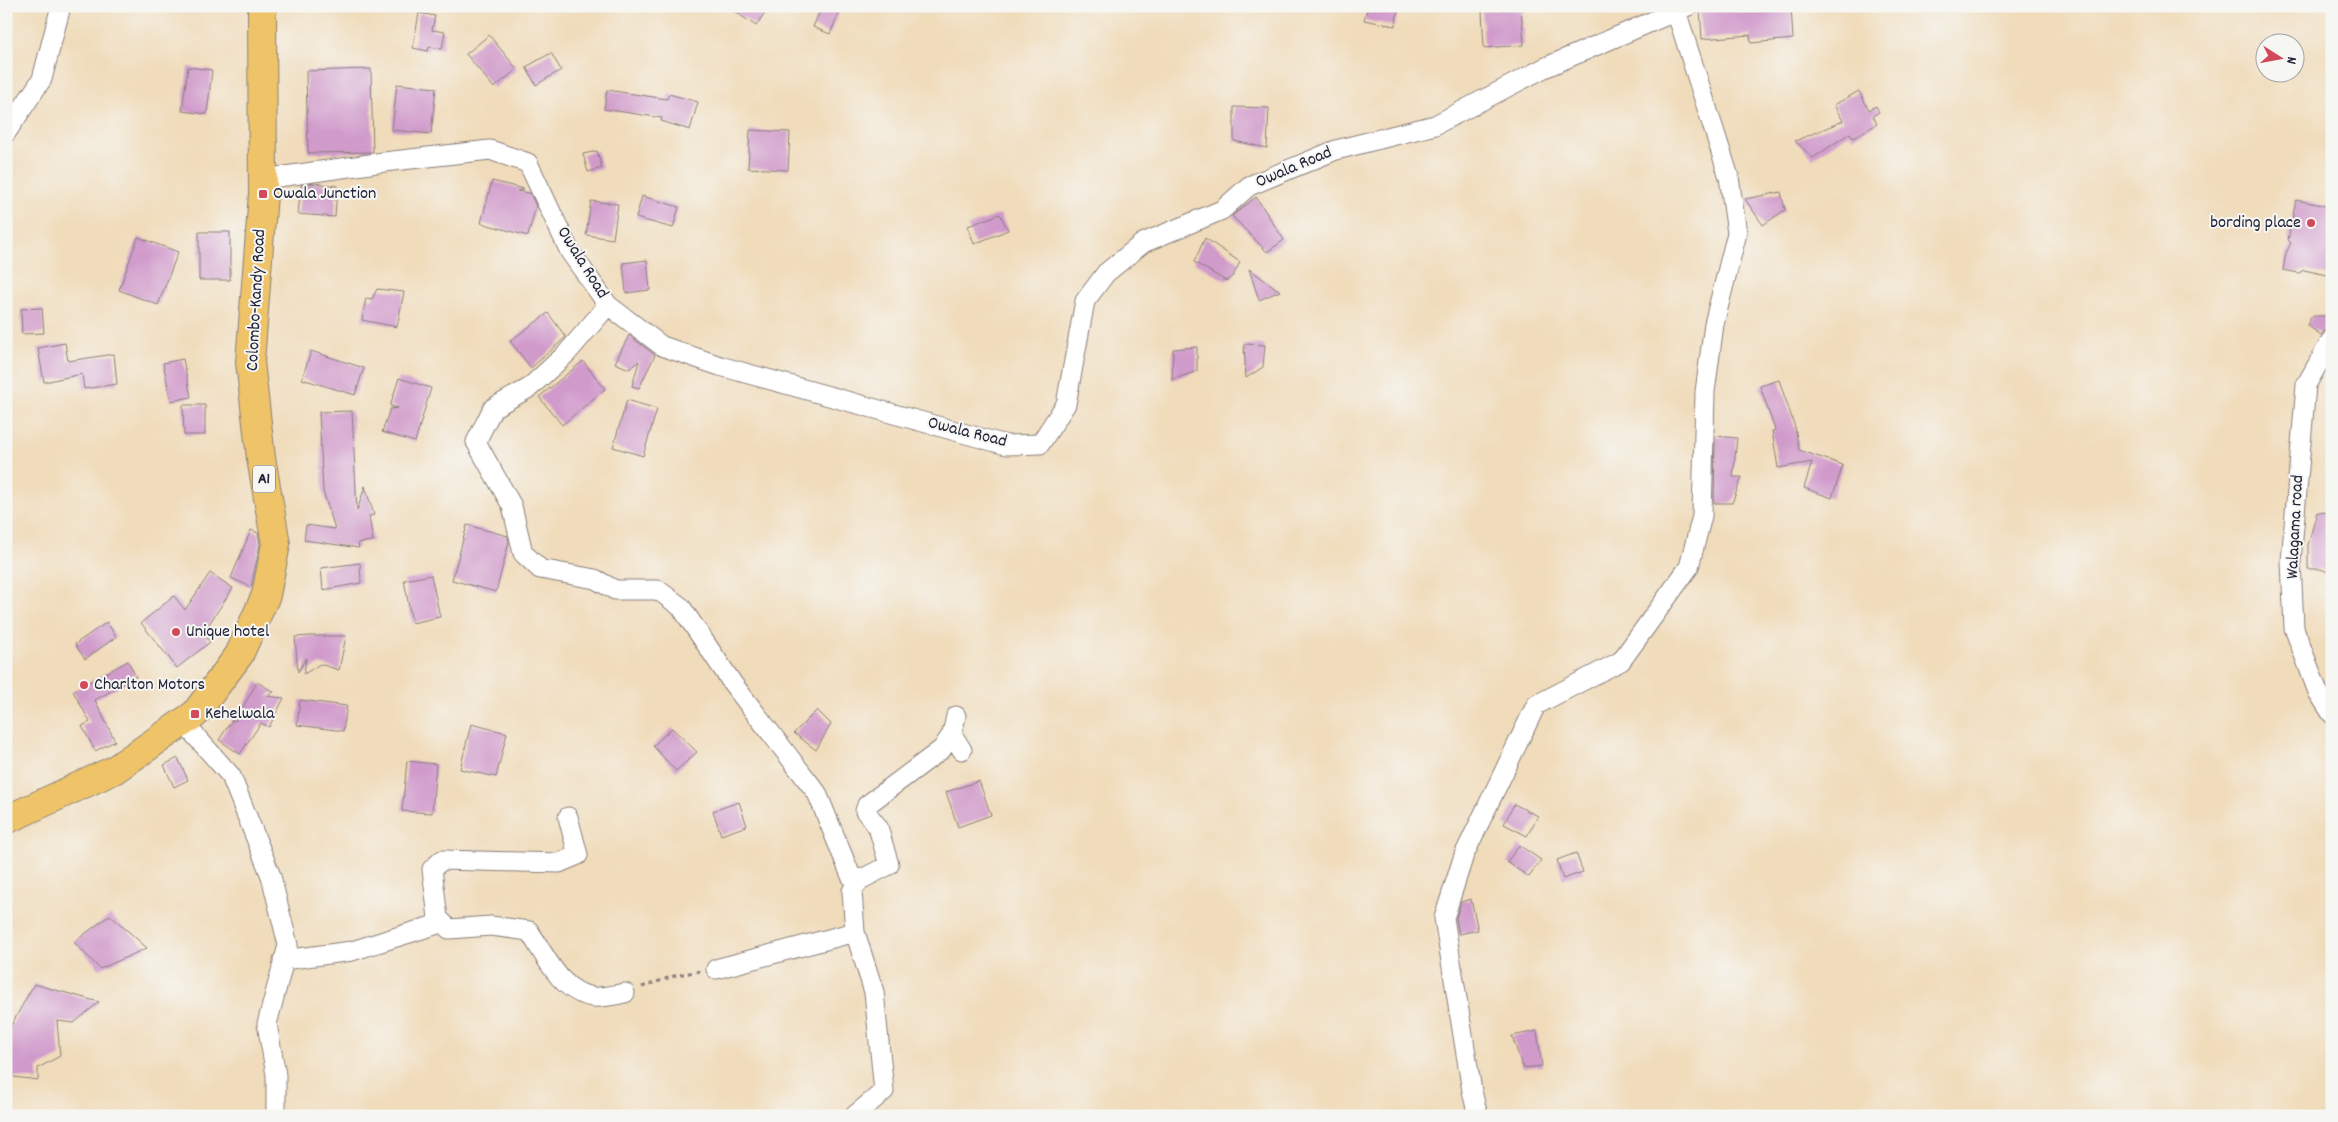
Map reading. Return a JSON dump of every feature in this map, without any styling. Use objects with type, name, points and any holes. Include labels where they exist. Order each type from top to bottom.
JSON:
[{"type":"highway","name":"Colombo-Kandy Road","points":[[6,820],[114,770],[184,724],[195,714],[239,655],[266,595],[276,544],[261,458],[250,362],[264,179],[262,6]]},
{"type":"street","points":[[6,133],[42,79],[61,6]]},
{"type":"street","points":[[1478,1116],[1472,1091],[1444,918],[1464,855],[1536,705],[1621,661],[1689,567],[1702,516],[1705,392],[1714,324],[1737,233],[1729,177],[1682,8]]},
{"type":"street","name":"Owala Road","points":[[264,179],[384,162],[490,150],[528,163],[570,252],[608,305],[662,346],[720,366],[1006,445],[1040,444],[1066,404],[1085,301],[1106,273],[1142,243],[1222,210],[1249,186],[1336,150],[1435,125],[1544,68],[1682,8]]},
{"type":"street","points":[[608,305],[567,353],[529,388],[493,408],[476,442],[512,506],[523,553],[540,569],[595,579],[614,590],[658,590],[681,607],[733,684],[818,793],[851,876],[860,880]]},
{"type":"street","name":"Walagama road","points":[[2332,339],[2306,385],[2291,561],[2294,628],[2318,692],[2332,714]]},
{"type":"street","points":[[184,724],[231,776],[272,876],[288,945],[267,1024],[276,1075],[276,1116]]},
{"type":"street","points":[[854,1116],[884,1091],[874,992],[854,932],[852,890],[860,880],[889,865],[878,827],[865,811],[867,805],[942,749],[954,725],[962,750]]},
{"type":"street","points":[[284,960],[352,952],[435,925],[438,918],[432,870],[442,860],[559,863],[578,855],[568,817]]},
{"type":"street","points":[[438,918],[449,929],[491,926],[529,931],[562,981],[575,992],[594,997],[625,994]]},
{"type":"street","points":[[716,969],[854,932]]},
{"type":"path","points":[[625,994],[677,975],[716,969]]},
{"type":"building","points":[[727,6],[769,6],[756,26]]},
{"type":"building","points":[[822,6],[842,6],[830,34],[813,27]]},
{"type":"building","points":[[1368,6],[1399,6],[1395,26],[1364,20]]},
{"type":"building","points":[[1736,6],[1736,12],[1791,7],[1793,39],[1751,43],[1750,35],[1702,39],[1700,9]]},
{"type":"building","points":[[1521,8],[1524,45],[1484,48],[1482,11]]},
{"type":"building","points":[[419,13],[435,16],[432,30],[445,32],[442,49],[429,47],[428,51],[413,48]]},
{"type":"building","points":[[489,35],[517,69],[494,88],[466,54]]},
{"type":"building","points":[[551,53],[561,70],[536,85],[526,67]]},
{"type":"building","points":[[188,67],[212,70],[207,114],[182,111]]},
{"type":"building","points":[[371,69],[373,152],[308,153],[306,71]]},
{"type":"building","points":[[397,84],[436,88],[431,134],[392,130]]},
{"type":"building","points":[[607,90],[667,99],[669,94],[698,102],[690,130],[661,121],[662,118],[604,109]]},
{"type":"building","points":[[1859,91],[1869,110],[1876,106],[1879,112],[1873,116],[1877,124],[1853,138],[1850,133],[1813,158],[1795,141],[1843,121],[1834,105]]},
{"type":"building","points":[[1234,107],[1269,108],[1267,148],[1234,141]]},
{"type":"building","points":[[750,130],[790,132],[788,170],[748,168]]},
{"type":"building","points":[[597,151],[602,168],[588,172],[583,154]]},
{"type":"building","points":[[492,181],[524,189],[517,191],[530,193],[536,206],[528,236],[481,223]]},
{"type":"building","points":[[313,183],[337,186],[335,217],[298,214],[301,185]]},
{"type":"building","points":[[1781,192],[1785,210],[1763,225],[1745,199]]},
{"type":"building","points":[[642,196],[679,207],[673,228],[636,218]]},
{"type":"building","points":[[1256,197],[1284,240],[1267,252],[1232,216]]},
{"type":"building","name":"bording place","points":[[2296,200],[2332,207],[2332,276],[2304,270],[2299,273],[2283,270],[2286,253],[2291,243],[2288,240]]},
{"type":"building","points":[[591,201],[618,204],[613,239],[586,235]]},
{"type":"building","points":[[1000,214],[1008,230],[974,244],[968,226]]},
{"type":"building","points":[[199,232],[230,232],[230,280],[199,280]]},
{"type":"building","points":[[138,237],[178,252],[158,305],[119,290]]},
{"type":"building","points":[[1205,238],[1240,262],[1233,276],[1226,281],[1194,262]]},
{"type":"building","points":[[647,260],[650,290],[626,293],[623,263]]},
{"type":"building","points":[[1249,269],[1280,291],[1259,300]]},
{"type":"building","points":[[377,289],[404,292],[397,327],[362,320],[366,298],[372,299]]},
{"type":"building","points":[[42,308],[44,333],[22,334],[21,309]]},
{"type":"building","points":[[548,313],[566,337],[531,368],[510,341]]},
{"type":"building","points":[[2312,316],[2332,316],[2332,328],[2326,330],[2321,335],[2307,325]]},
{"type":"building","points":[[629,335],[655,355],[639,388],[632,386],[639,361],[629,369],[615,363]]},
{"type":"building","points":[[65,343],[68,361],[114,354],[117,384],[84,389],[82,374],[44,382],[38,348]]},
{"type":"building","points":[[1244,344],[1265,345],[1263,367],[1246,378]]},
{"type":"building","points":[[1197,347],[1197,371],[1172,380],[1173,349]]},
{"type":"building","points":[[311,351],[364,368],[355,395],[302,379]]},
{"type":"building","points":[[183,359],[191,397],[171,401],[163,363]]},
{"type":"building","points":[[583,361],[605,389],[562,425],[539,397]]},
{"type":"building","points":[[399,378],[431,388],[415,442],[382,432],[390,409],[398,408],[390,406]]},
{"type":"building","points":[[1779,380],[1795,427],[1799,450],[1843,465],[1832,498],[1804,488],[1812,462],[1778,468],[1772,431],[1775,430],[1760,386]]},
{"type":"building","points":[[627,400],[657,409],[643,456],[613,447]]},
{"type":"building","points":[[183,405],[205,405],[205,435],[184,435]]},
{"type":"building","points":[[352,411],[357,511],[365,486],[374,515],[369,516],[373,541],[358,543],[359,548],[304,540],[306,525],[335,529],[323,491],[319,412]]},
{"type":"building","points":[[1715,436],[1737,438],[1733,477],[1742,477],[1732,503],[1714,503]]},
{"type":"building","points":[[2317,512],[2332,513],[2332,574],[2321,569],[2308,569],[2308,545]]},
{"type":"building","points":[[467,525],[508,536],[509,542],[496,592],[452,580]]},
{"type":"building","points":[[251,530],[258,533],[260,544],[251,587],[231,578]]},
{"type":"building","points":[[360,563],[361,583],[323,590],[321,568]]},
{"type":"building","name":"Unique hotel","points":[[210,573],[233,588],[203,633],[210,642],[177,668],[141,623],[174,596],[185,610]]},
{"type":"building","points":[[431,575],[440,617],[412,623],[404,580]]},
{"type":"building","points":[[107,622],[116,637],[85,659],[75,644]]},
{"type":"building","points":[[346,636],[339,670],[320,664],[304,674],[306,658],[298,672],[295,637]]},
{"type":"building","points":[[128,661],[136,677],[95,700],[115,741],[95,751],[82,726],[90,722],[73,691]]},
{"type":"building","points":[[257,682],[274,692],[267,696],[284,698],[269,727],[261,723],[240,754],[219,740],[232,720],[235,721]]},
{"type":"building","points":[[300,700],[347,706],[343,731],[297,725]]},
{"type":"building","points":[[817,710],[831,724],[816,750],[794,733]]},
{"type":"building","points":[[471,724],[507,733],[496,777],[460,769]]},
{"type":"building","points":[[672,728],[697,752],[676,771],[653,746]]},
{"type":"building","points":[[178,758],[188,780],[174,787],[164,765]]},
{"type":"building","points":[[407,761],[436,764],[432,813],[402,811]]},
{"type":"building","points":[[979,781],[991,815],[958,827],[946,792]]},
{"type":"building","points":[[739,802],[747,826],[721,835],[713,811]]},
{"type":"building","points":[[1514,804],[1538,816],[1527,836],[1504,824]]},
{"type":"building","points":[[1519,845],[1541,860],[1529,877],[1507,862]]},
{"type":"building","points":[[1576,853],[1583,872],[1563,879],[1557,860]]},
{"type":"building","points":[[1471,899],[1478,930],[1459,934],[1456,918],[1461,902]]},
{"type":"building","points":[[110,915],[147,948],[100,969],[74,942]]},
{"type":"building","points":[[34,984],[99,1002],[74,1023],[57,1021],[60,1056],[38,1068],[38,1080],[6,1076],[7,1033]]},
{"type":"building","points":[[1537,1031],[1542,1066],[1523,1068],[1512,1036]]},
{"type":"place","name":"Owala Junction","points":[[263,194]]},
{"type":"place","name":"bording place","points":[[2311,223]]},
{"type":"place","name":"Unique hotel","points":[[176,632]]},
{"type":"place","name":"Charlton Motors","points":[[84,685]]},
{"type":"place","name":"Kehelwala","points":[[195,714]]}]
